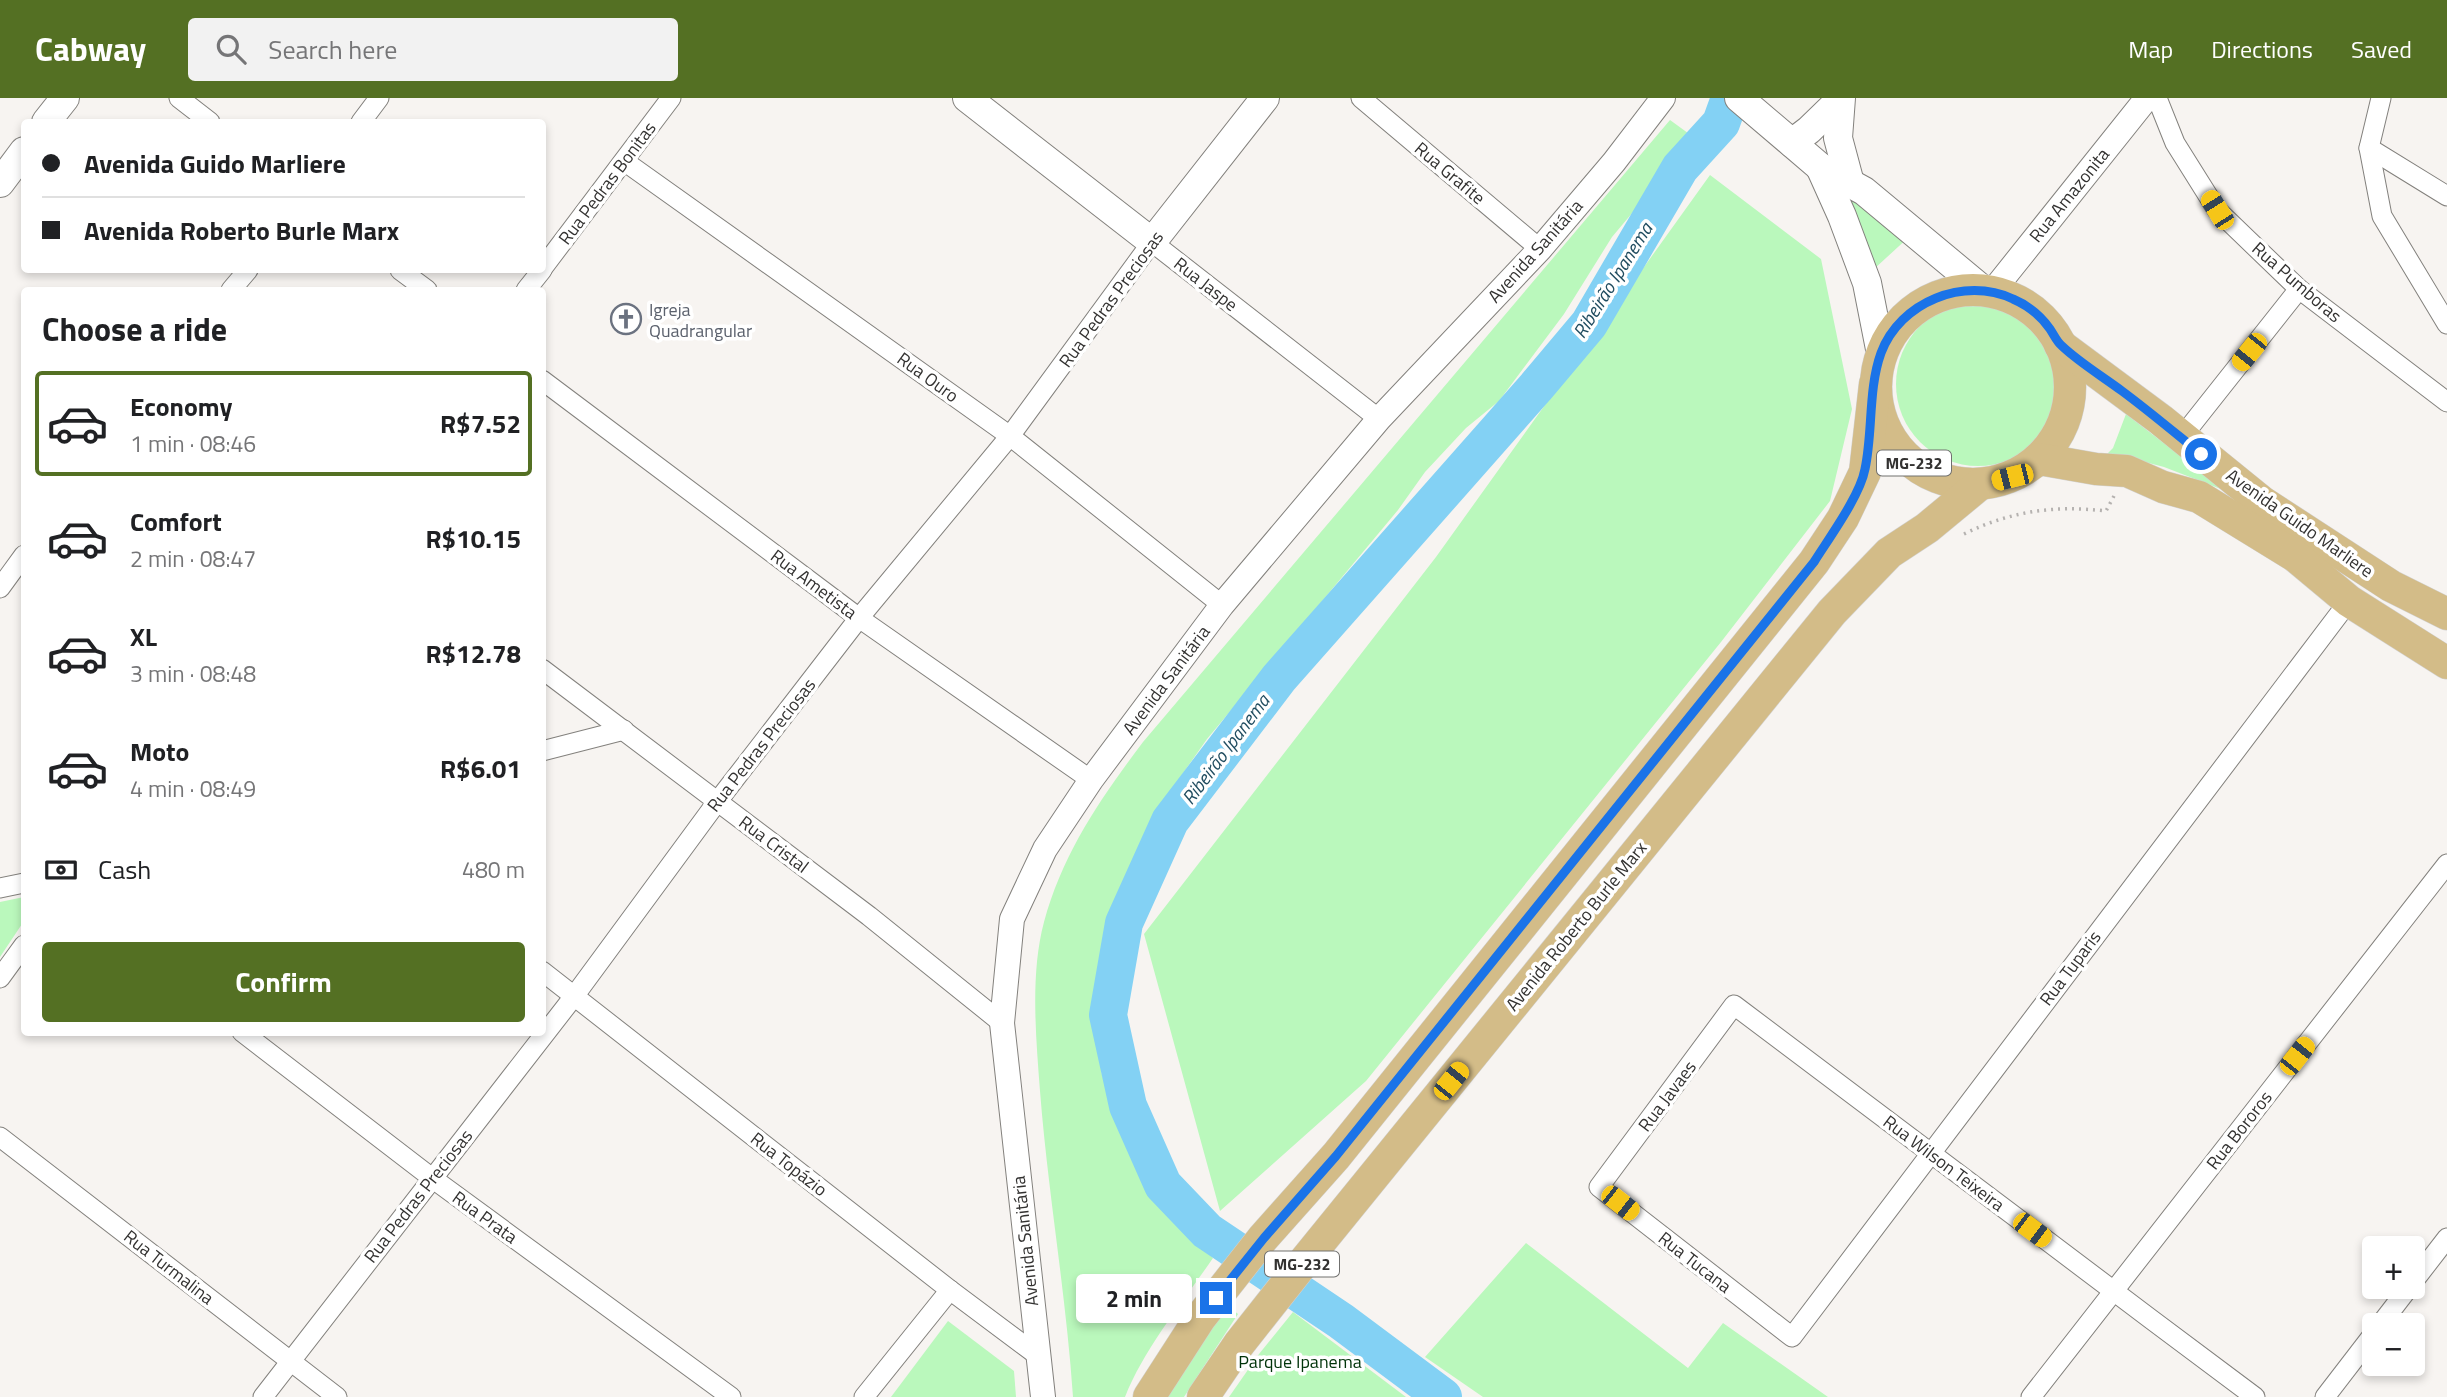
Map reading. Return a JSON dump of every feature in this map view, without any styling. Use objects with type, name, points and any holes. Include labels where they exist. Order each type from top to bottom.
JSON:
[{"type":"main road","points":[[48,119],[65,98]]},
{"type":"main road","name":"Rua Jaspe","points":[[967,98],[1152,242]]},
{"type":"main road","name":"Rua Pedras Preciosas","points":[[1152,242],[1265,98]]},
{"type":"main road","points":[[1739,98],[1820,167],[1864,191],[1987,291]]},
{"type":"main road","points":[[1784,136],[1809,130],[1841,99]]},
{"type":"main road","points":[[1841,99],[1838,138],[1850,183]]},
{"type":"main road","points":[[0,183],[21,155]]},
{"type":"main road","points":[[1820,167],[1867,283],[1881,354]]},
{"type":"main road","name":"MG-232","points":[[1149,1397],[1200,1318],[1264,1238],[1336,1156],[1814,562],[1843,517],[1865,472],[1875,384],[1881,354],[1893,331],[1911,312],[1933,299],[1957,291],[1987,291],[2013,299],[2032,310],[2048,326],[2060,345],[2069,374],[2068,405],[2058,434],[2039,458],[2012,477],[1979,485],[1940,479],[1905,458],[1883,425],[1875,384]]},
{"type":"main road","name":"Avenida Guido Marliere","points":[[2060,345],[2262,502],[2391,586],[2447,614]]},
{"type":"main road","name":"Avenida Guido Marliere","points":[[2039,458],[2096,470],[2127,471],[2163,487],[2199,497],[2295,556],[2348,601],[2447,663]]},
{"type":"main road","name":"Avenida Roberto Burle Marx","points":[[1203,1397],[1239,1344],[1832,612],[1889,553],[1927,528],[1979,485]]},
{"type":"street","points":[[179,98],[206,119]]},
{"type":"street","points":[[363,119],[379,98]]},
{"type":"street","name":"Rua Pedras Bonitas","points":[[546,264],[671,98]]},
{"type":"street","name":"Rua Grafite","points":[[1361,98],[1540,249]]},
{"type":"street","name":"Avenida Sanitária","points":[[1043,1397],[1002,1023],[1012,919],[1045,849],[1091,780],[1222,605],[1380,419],[1540,249],[1614,162],[1663,98]]},
{"type":"street","name":"Rua Amazonita","points":[[1987,291],[2147,98]]},
{"type":"street","name":"Rua Pumboras","points":[[2157,98],[2175,143],[2217,210],[2299,289],[2447,402]]},
{"type":"street","points":[[2381,98],[2369,148],[2382,216],[2447,324]]},
{"type":"street","points":[[2369,148],[2447,196]]},
{"type":"street","name":"Rua Ouro","points":[[624,161],[1010,436],[1222,605]]},
{"type":"street","name":"Rua Jaspe","points":[[1152,242],[1380,419]]},
{"type":"street","name":"Rua Pedras Preciosas","points":[[546,1032],[717,802],[859,618],[1010,436],[1152,242]]},
{"type":"street","points":[[234,287],[245,273]]},
{"type":"street","points":[[404,273],[422,287]]},
{"type":"street","name":"Rua Pedras Bonitas","points":[[528,287],[539,273]]},
{"type":"street","points":[[2181,438],[2299,289]]},
{"type":"street","name":"Rua Ametista","points":[[546,383],[859,618],[1091,780]]},
{"type":"street","points":[[0,588],[16,565]]},
{"type":"street","name":"Rua Tuparis","points":[[1792,1337],[2348,601]]},
{"type":"street","name":"Rua Cristal","points":[[546,672],[869,916],[1002,1023]]},
{"type":"street","points":[[546,750],[624,730]]},
{"type":"street","name":"Rua Bororos","points":[[2031,1397],[2447,864]]},
{"type":"street","points":[[0,888],[21,884]]},
{"type":"street","points":[[0,978],[21,949]]},
{"type":"street","name":"Rua Topázio","points":[[546,974],[1037,1355]]},
{"type":"street","name":"Rua Wilson Teixeira","points":[[1734,1005],[2255,1397]]},
{"type":"street","name":"Rua Javaes","points":[[1599,1187],[1734,1005]]},
{"type":"street","name":"Rua Prata","points":[[247,1036],[432,1178],[731,1397]]},
{"type":"street","name":"Rua Pedras Preciosas","points":[[263,1397],[543,1036]]},
{"type":"street","name":"Rua Turmalina","points":[[0,1137],[337,1397]]},
{"type":"street","name":"Rua Tucana","points":[[1599,1187],[1792,1337]]},
{"type":"street","points":[[2425,1266],[2447,1238]]},
{"type":"street","points":[[864,1397],[950,1290]]},
{"type":"street","points":[[2389,1313],[2400,1299]]},
{"type":"street","points":[[2325,1397],[2362,1349]]},
{"type":"path","points":[[1963,534],[1985,523],[2027,511],[2082,508],[2106,511],[2127,471]]},
{"type":"green space","points":[[1670,120],[1692,136],[1612,237],[1564,314],[1499,401],[1466,428],[1425,472],[1398,510],[1207,739],[1174,786],[1115,916],[1098,981],[1095,1028],[1102,1075],[1158,1205],[1213,1258],[1165,1325],[1133,1378],[1125,1397],[1073,1397],[1043,1129],[1035,1006],[1037,963],[1044,922],[1062,872],[1098,805],[1143,742]]},
{"type":"green space","points":[[1710,175],[1821,259],[1852,409],[1830,501],[1721,642],[1366,1081],[1220,1211],[1144,934],[1436,557]]},
{"type":"green space","points":[[1836,180],[1910,236],[1874,269],[1858,218]]},
{"type":"green space","points":[[1978,302],[2009,308],[2036,326],[2054,353],[2060,384],[2054,415],[2036,442],[2009,460],[1978,466],[1947,460],[1920,442],[1902,415],[1896,384],[1902,353],[1920,326],[1947,308]]},
{"type":"green space","points":[[2126,414],[2226,491],[2145,462],[2101,460],[2113,448]]},
{"type":"green space","points":[[21,898],[21,926],[0,957],[0,902]]},
{"type":"green space","points":[[1526,1243],[1688,1368],[1723,1323],[1828,1397],[1483,1397],[1425,1357]]},
{"type":"green space","points":[[1227,1305],[1238,1314],[1184,1397],[1167,1397]]},
{"type":"green space","name":"Parque Ipanema","points":[[1293,1312],[1406,1397],[1229,1397]]},
{"type":"green space","points":[[948,1321],[1014,1371],[1016,1397],[891,1397]]},
{"type":"waterway","name":"Ribeirão Ipanema","points":[[1443,1397],[1341,1321],[1207,1231],[1163,1185],[1128,1106],[1108,1015],[1124,923],[1170,821],[1279,678],[1589,324],[1680,168],[1721,123],[1730,98]]},
{"type":"place","name":"Igreja Quadrangular","points":[[626,319]]},
{"type":"route","points":[[1216,1298],[1336,1156],[1814,562],[1843,517],[1865,472],[1881,354],[1893,331],[1911,312],[1933,299],[1957,291],[1983,290],[2013,299],[2032,310],[2048,326],[2060,345],[2161,420],[2201,454]]}]
